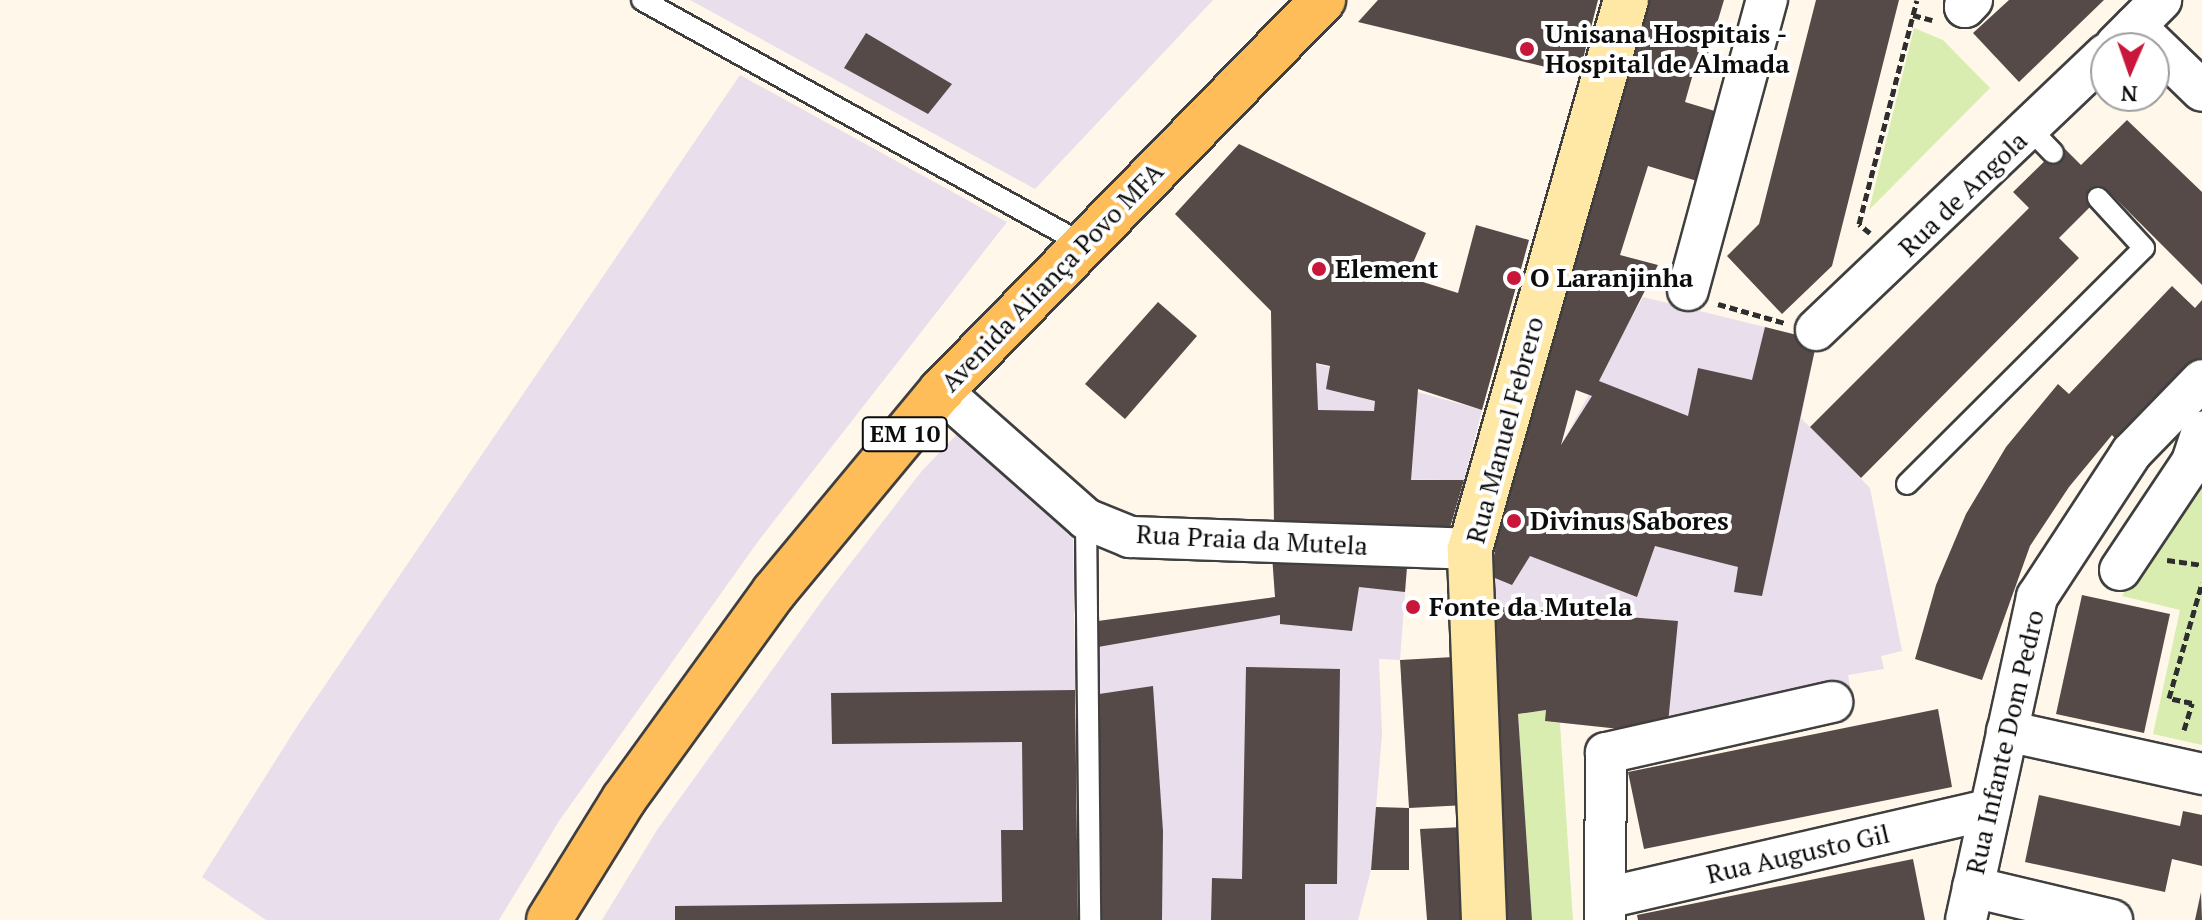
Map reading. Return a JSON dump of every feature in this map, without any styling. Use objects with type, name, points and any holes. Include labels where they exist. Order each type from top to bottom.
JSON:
[{"type":"main road","name":"Avenida Aliança Povo MFA","points":[[549,920],[624,799],[774,592],[941,391],[1323,0]]},
{"type":"street","name":"Rua Manuel Febrero","points":[[1484,920],[1470,549],[1626,0]]},
{"type":"street","points":[[1688,290],[1767,0]]},
{"type":"street","points":[[2136,25],[2202,91]]},
{"type":"street","name":"Rua de Angola","points":[[1816,330],[1897,258],[2042,141],[2090,76]]},
{"type":"street","name":"Rua Infante Dom Pedro","points":[[1969,904],[2037,597],[2132,452],[2202,380]]},
{"type":"street","name":"Rua Praia da Mutela","points":[[941,391],[1086,519],[1130,537],[1470,549]]},
{"type":"street","points":[[2120,570],[2192,462],[2202,432]]},
{"type":"street","name":"Rua Augusto Gil","points":[[1832,702],[1606,753],[1605,909],[1990,809]]},
{"type":"street","points":[[2007,731],[2202,774]]},
{"type":"street","points":[[1969,904],[2112,920]]},
{"type":"lane","points":[[642,0],[1083,244]]},
{"type":"lane","points":[[1907,484],[2144,248],[2098,198]]},
{"type":"lane","points":[[1086,519],[1090,920]]},
{"type":"path","points":[[1897,258],[1859,224],[1917,0]]},
{"type":"path","points":[[1730,310],[1816,330]]},
{"type":"path","points":[[2160,559],[2202,565]]},
{"type":"path","points":[[2172,728],[2186,731],[2192,703],[2169,698],[2202,583]]},
{"type":"shaded area","points":[[690,0],[1213,0],[1035,189]]},
{"type":"shaded area","points":[[740,75],[1007,222],[759,540],[559,821],[499,920],[266,920],[202,877],[298,725]]},
{"type":"shaded area","points":[[1643,297],[1817,340],[1801,418],[1870,488],[1902,651],[1881,656],[1884,669],[1848,675],[1851,692],[1667,734],[1545,721],[1549,677],[1542,676],[1548,607],[1491,606],[1495,543],[1511,549],[1561,445]]},
{"type":"shaded area","points":[[1271,351],[1482,410],[1464,480],[1275,479]]},
{"type":"shaded area","points":[[959,432],[1073,534],[1078,920],[602,920],[657,830],[826,595],[921,472]]},
{"type":"shaded area","points":[[1408,554],[1400,660],[1379,659],[1382,734],[1371,870],[1358,920],[1101,920],[1098,621],[1275,597],[1272,555]]},
{"type":"green space","points":[[1914,28],[1943,40],[1990,88],[1869,210]]},
{"type":"green space","points":[[2202,467],[2202,745],[2153,734],[2180,610],[2122,596]]},
{"type":"green space","points":[[1546,710],[1545,721],[1560,723],[1573,920],[1532,920],[1518,714]]},
{"type":"building","name":"Unisana Hospitais - Hospital de Almada","points":[[1378,0],[1598,0],[1579,75],[1358,22]]},
{"type":"building","points":[[1647,0],[1724,0],[1701,77],[1693,74],[1685,102],[1718,112],[1697,181],[1648,166],[1620,255],[1658,265],[1599,381],[1688,416],[1698,368],[1752,380],[1765,327],[1817,340],[1762,596],[1734,592],[1738,567],[1655,546],[1637,597],[1530,556],[1512,585],[1490,576],[1505,499]],"holes":[[[1576,390],[1592,396],[1561,445]]]},
{"type":"building","points":[[1816,0],[1899,0],[1832,266],[1782,314],[1727,256],[1759,224]]},
{"type":"building","points":[[2009,0],[2104,0],[2019,82],[1973,33]]},
{"type":"building","points":[[866,33],[952,84],[928,114],[844,68]]},
{"type":"building","points":[[2127,120],[2202,192],[2202,285],[2107,190],[2059,238],[2079,258],[1861,478],[1810,427],[2029,208],[2013,192],[2061,145],[2081,165]]},
{"type":"building","name":"Element","points":[[1239,144],[1426,233],[1407,277],[1458,293],[1476,225],[1529,240],[1482,410],[1418,389],[1411,480],[1464,480],[1450,528],[1274,524],[1271,311],[1175,214]],"holes":[[[1316,363],[1330,366],[1326,389],[1375,401],[1374,411],[1318,410]]]},
{"type":"building","points":[[2172,286],[2195,308],[2202,300],[2202,358],[2119,443],[2112,435],[2069,487],[2030,546],[1982,680],[1915,659],[1936,585],[1966,514],[2006,447],[2058,384],[2069,394]]},
{"type":"building","points":[[1158,302],[1197,336],[1125,419],[1085,384]]},
{"type":"building","points":[[1408,554],[1405,592],[1359,587],[1352,631],[1280,624],[1280,615],[1098,647],[1098,621],[1275,597],[1272,555]]},
{"type":"building","points":[[2082,595],[2170,614],[2144,733],[2056,714]]},
{"type":"building","points":[[1491,606],[1678,621],[1667,734],[1545,721],[1546,710],[1518,714],[1532,920],[1499,920]]},
{"type":"building","points":[[1453,657],[1466,805],[1409,808],[1400,660]]},
{"type":"building","points":[[1246,667],[1340,669],[1337,884],[1305,884],[1305,920],[1211,920],[1212,878],[1242,879]]},
{"type":"building","points":[[1153,686],[1163,831],[1162,920],[1101,920],[1099,694]]},
{"type":"building","points":[[1075,690],[1078,920],[675,920],[675,906],[1002,902],[1001,830],[1023,830],[1022,742],[832,744],[831,693]]},
{"type":"building","points":[[1938,709],[1952,787],[1644,849],[1628,772]]},
{"type":"building","points":[[2039,795],[2180,826],[2183,811],[2202,815],[2202,866],[2172,859],[2165,892],[2025,862]]},
{"type":"building","points":[[1376,807],[1409,808],[1409,870],[1371,870]]},
{"type":"building","points":[[1464,827],[1470,920],[1427,920],[1420,829]]},
{"type":"building","points":[[1913,859],[1925,920],[1638,920],[1637,915]]},
{"type":"building","points":[[2201,892],[2202,920],[2195,920]]},
{"type":"place","name":"Unisana Hospitais - Hospital de Almada","points":[[1527,49]]},
{"type":"place","name":"Element","points":[[1319,269]]},
{"type":"place","name":"O Laranjinha","points":[[1514,278]]},
{"type":"place","name":"Divinus Sabores","points":[[1514,521]]},
{"type":"place","name":"Fonte da Mutela","points":[[1413,607]]}]
